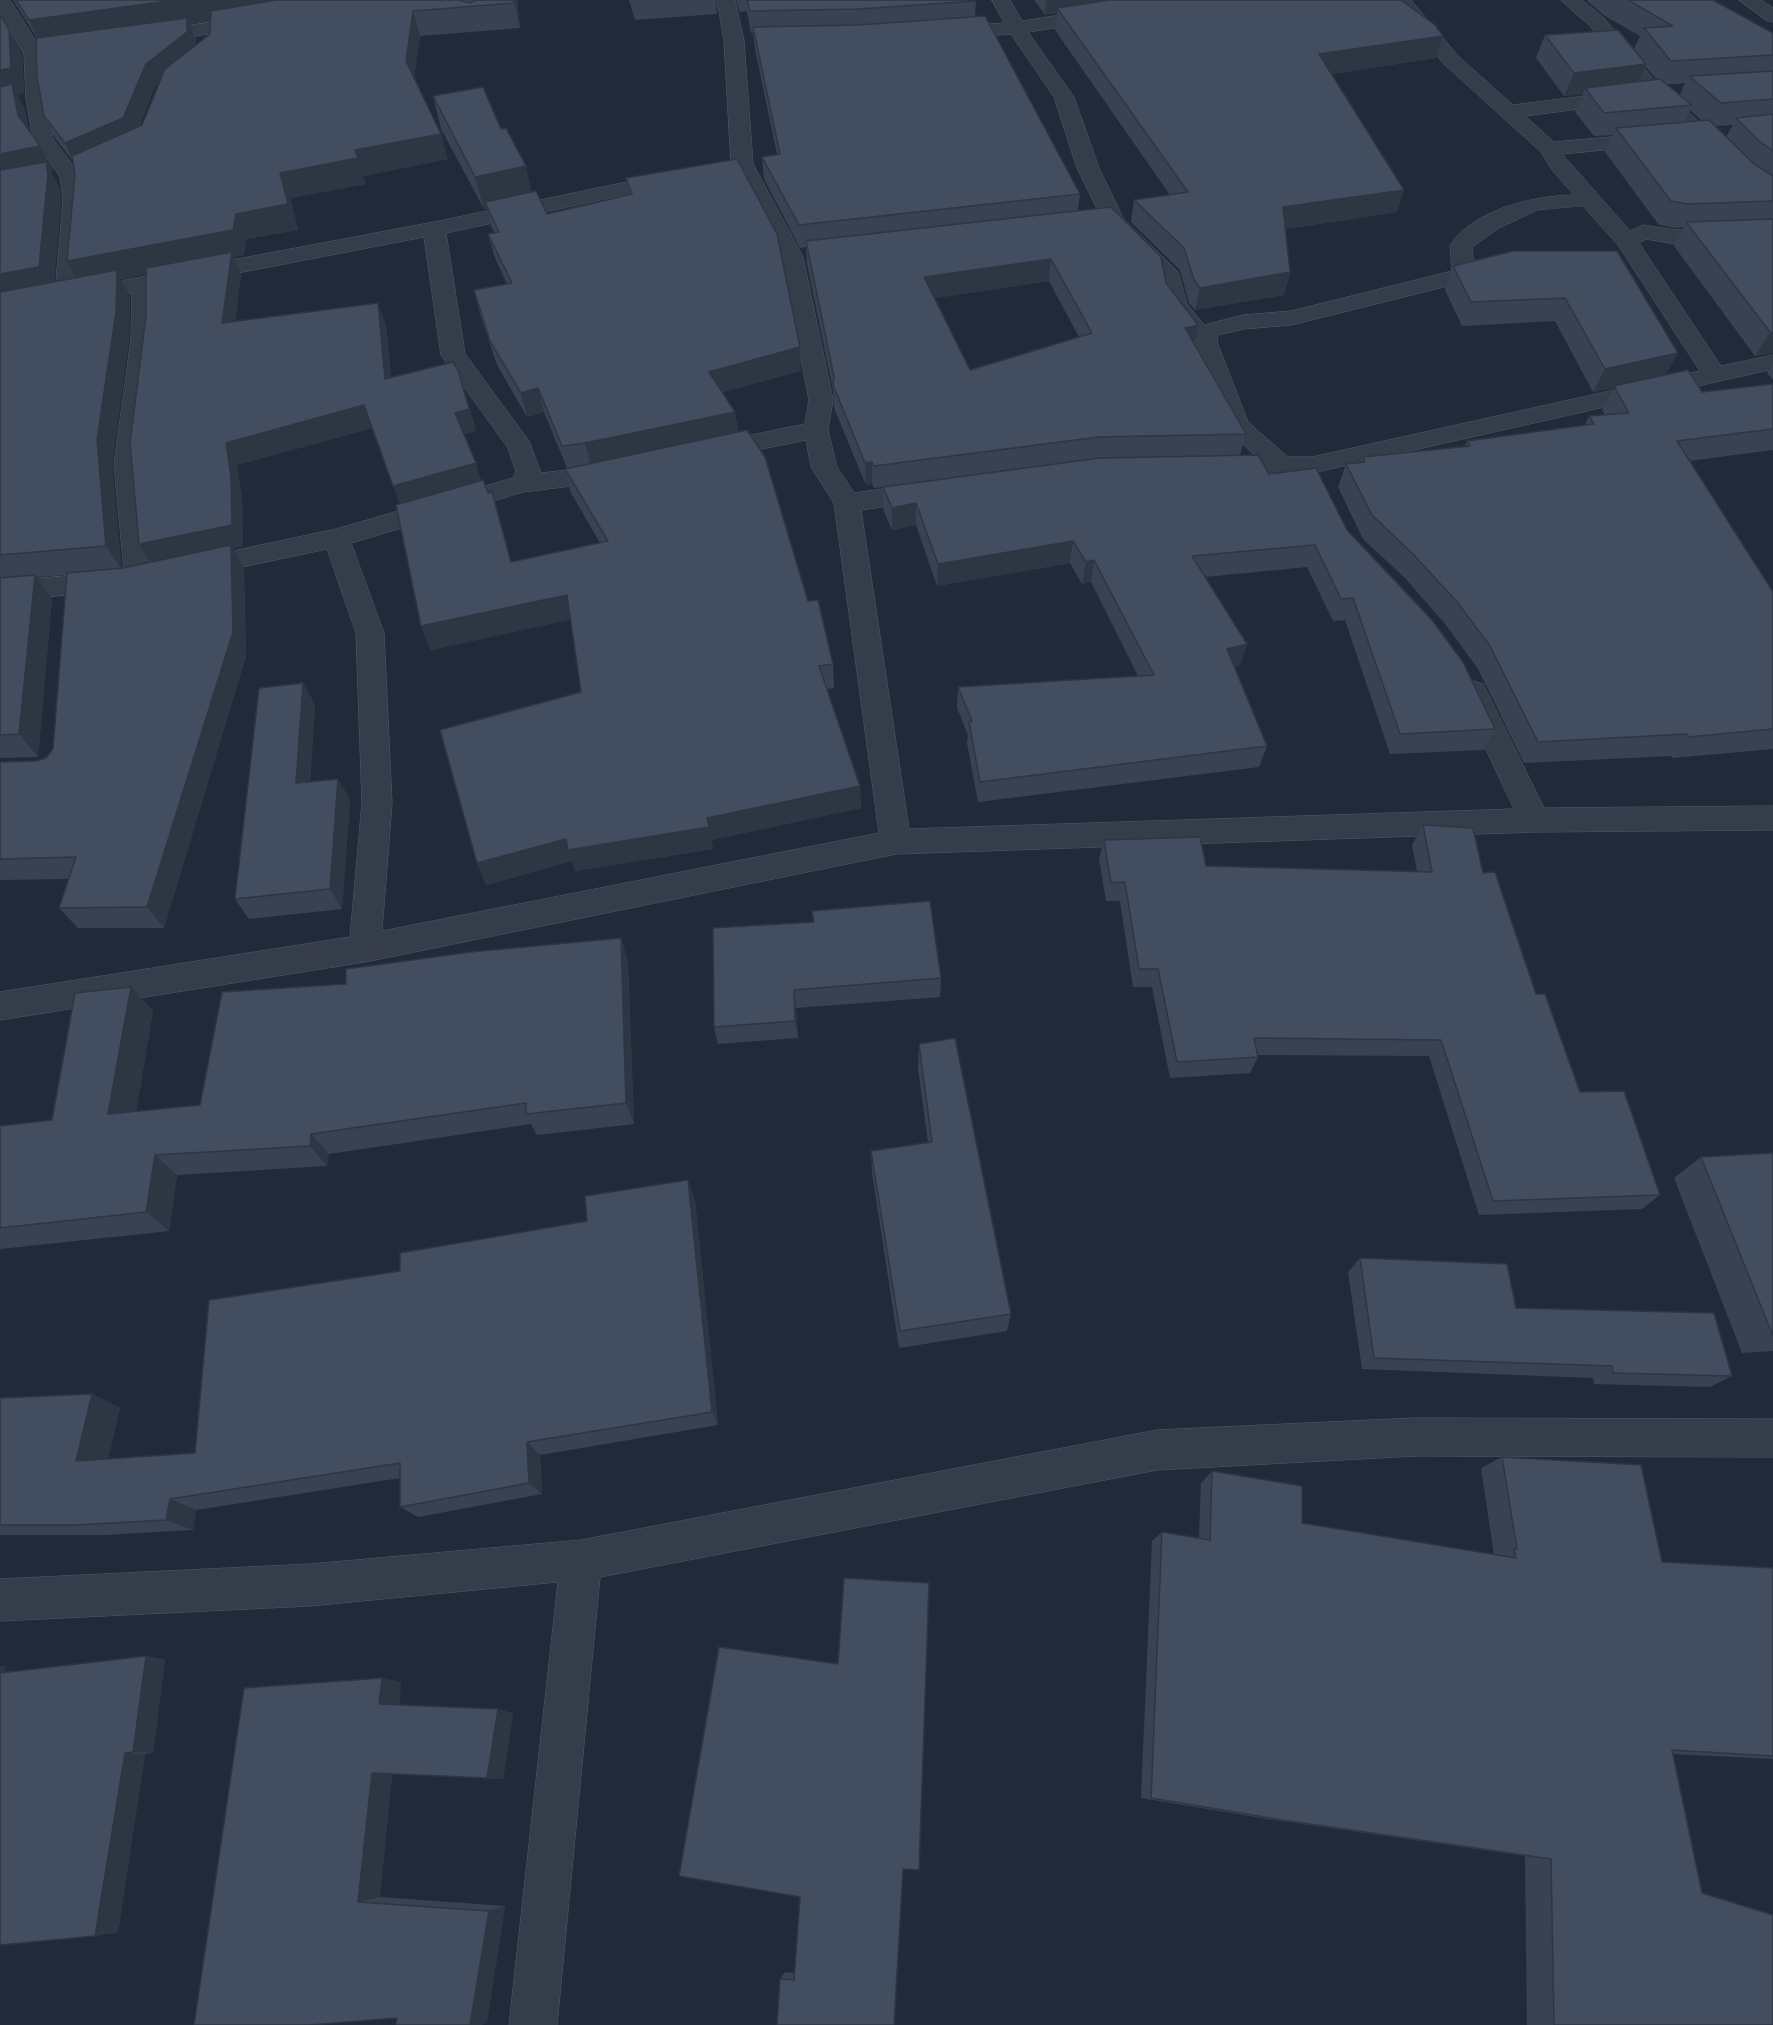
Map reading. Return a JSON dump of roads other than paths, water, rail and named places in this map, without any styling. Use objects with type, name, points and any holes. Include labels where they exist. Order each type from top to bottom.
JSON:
[{"type":"street","points":[[1,0],[34,54],[27,101],[43,139],[70,177],[74,200],[66,298]]},
{"type":"street","points":[[726,0],[745,40],[731,166],[804,255],[821,400],[816,430],[824,467],[847,504],[896,842]]},
{"type":"street","points":[[1001,0],[1016,28],[1064,97],[1088,168],[1114,221],[1170,277],[1176,305],[1205,342],[1237,426],[1281,465]]},
{"type":"street","points":[[1401,0],[1451,60],[1554,157],[1627,241],[1715,375]]},
{"type":"street","points":[[1570,0],[1597,22],[1654,93],[1703,135],[1737,170],[1773,197]]},
{"type":"street","points":[[1748,0],[1773,16]]},
{"type":"street","points":[[926,34],[1016,28],[1124,12]]},
{"type":"street","points":[[127,41],[208,39],[273,18]]},
{"type":"street","points":[[34,54],[57,51]]},
{"type":"street","points":[[1507,112],[1678,92]]},
{"type":"street","points":[[1554,157],[1726,133]]},
{"type":"street","points":[[1552,201],[1554,157]]},
{"type":"street","points":[[47,181],[70,177],[92,168]]},
{"type":"street","points":[[0,311],[144,286],[434,229],[685,176]]},
{"type":"street","points":[[1464,274],[1461,245],[1477,230],[1527,207],[1552,201],[1574,204],[1589,197]]},
{"type":"street","points":[[1090,224],[1114,221]]},
{"type":"street","points":[[434,229],[453,355],[520,447],[529,472],[522,484]]},
{"type":"street","points":[[1627,241],[1643,232],[1676,237],[1773,233]]},
{"type":"street","points":[[1619,265],[1642,265]]},
{"type":"street","points":[[1205,342],[1207,331],[1243,322],[1291,318],[1464,274],[1515,266]]},
{"type":"street","points":[[144,286],[143,338],[128,465],[158,576]]},
{"type":"street","points":[[1192,467],[1281,465],[1317,475],[1773,362]]},
{"type":"street","points":[[694,454],[816,430]]},
{"type":"street","points":[[0,592],[67,597],[336,538],[522,484],[591,478],[637,467]]},
{"type":"street","points":[[847,504],[949,488]]},
{"type":"street","points":[[336,538],[370,633],[377,803],[365,948]]},
{"type":"street","points":[[1460,668],[1535,820]]},
{"type":"street","points":[[0,1006],[365,948],[896,842],[1535,820],[1773,818]]},
{"type":"street","points":[[0,1600],[310,1586],[581,1560],[1157,1450],[1415,1437],[1773,1438]]},
{"type":"street","points":[[533,2025],[581,1560]]}]
